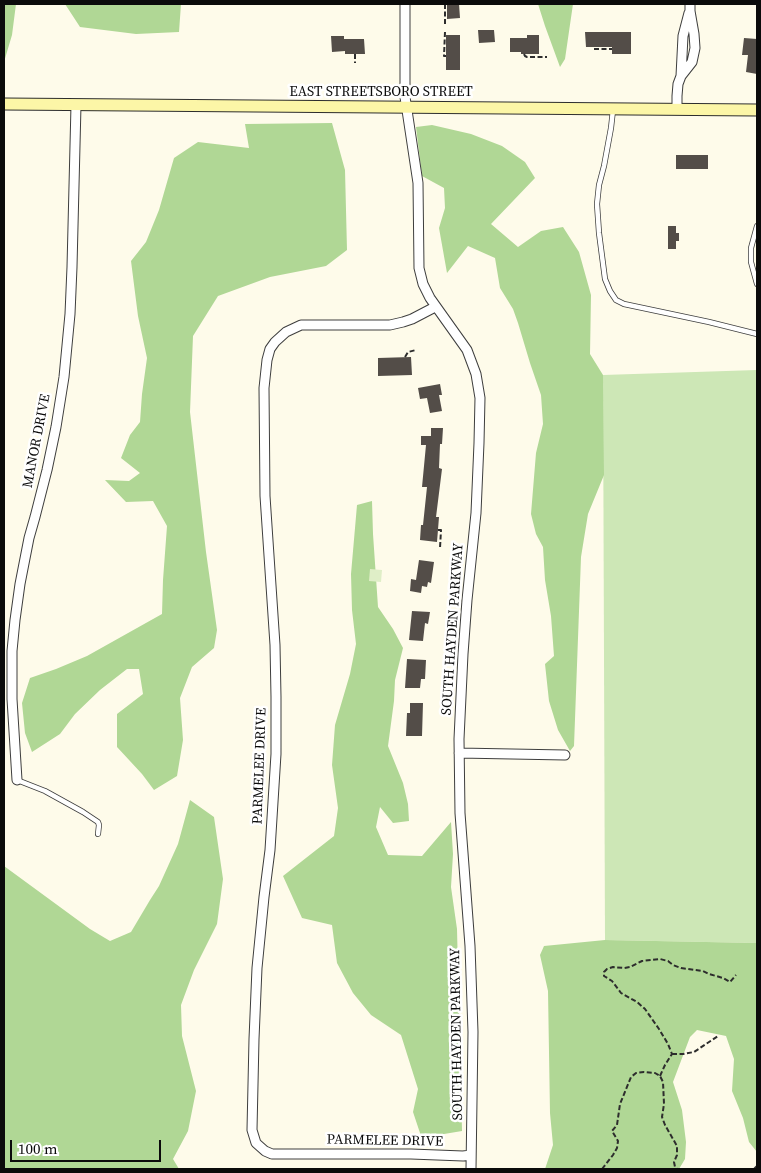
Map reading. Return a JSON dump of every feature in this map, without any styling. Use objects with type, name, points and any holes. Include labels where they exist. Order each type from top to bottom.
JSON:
[{"type":"main road","name":"EAST STREETSBORO STREET","points":[[4,104],[757,110]]},
{"type":"street","name":"SOUTH HAYDEN PARKWAY","points":[[405,4],[405,96],[418,183],[419,268],[423,284],[435,307],[467,350],[476,374],[480,398],[476,513],[461,680],[460,753],[460,813],[470,946],[472,1012],[471,1169]]},
{"type":"street","points":[[677,109],[677,96],[681,76],[692,62],[694,48],[690,7]]},
{"type":"street","name":"MANOR DRIVE","points":[[17,780],[12,699],[12,651],[28,538],[47,470],[64,377],[70,314],[76,105]]},
{"type":"street","name":"PARMELEE DRIVE","points":[[435,307],[412,319],[390,325],[301,325],[286,332],[275,342],[270,349],[267,360],[264,388],[265,496],[275,645],[276,754],[270,850],[257,968],[252,1130],[256,1143],[272,1154],[471,1155]]},
{"type":"street","points":[[460,753],[565,755]]},
{"type":"lane","points":[[613,108],[597,204],[605,279],[610,292],[616,300],[624,304],[757,334]]},
{"type":"lane","points":[[757,226],[751,248],[751,262],[757,284]]},
{"type":"lane","points":[[17,780],[45,791],[83,812],[98,822],[98,834]]},
{"type":"path","points":[[444,24],[445,4]]},
{"type":"path","points":[[444,32],[444,56],[446,56]]},
{"type":"path","points":[[594,48],[612,49]]},
{"type":"path","points":[[355,54],[355,63]]},
{"type":"path","points":[[524,54],[527,57],[547,57]]},
{"type":"path","points":[[405,357],[408,352],[416,350]]},
{"type":"path","points":[[438,530],[441,530],[440,548]]},
{"type":"path","points":[[672,1054],[659,1029],[644,1009],[637,1002],[620,993],[612,981],[604,976],[604,972],[614,968],[630,967],[642,961],[660,959],[681,968],[703,971],[730,982],[736,975]]},
{"type":"path","points":[[672,1054],[694,1052],[718,1036]]},
{"type":"path","points":[[660,1076],[672,1054]]},
{"type":"path","points":[[602,1169],[614,1155],[617,1148],[618,1141],[612,1131],[617,1125],[620,1104],[631,1077],[636,1073],[644,1072],[655,1073],[660,1076],[663,1082],[664,1104],[662,1116],[677,1146],[677,1155],[674,1162],[677,1169]]},
{"type":"path","points":[[754,1169],[757,1166]]},
{"type":"green space","points":[[4,4],[16,4],[12,35],[4,62]]},
{"type":"green space","points":[[65,4],[181,4],[179,32],[136,34],[80,27]]},
{"type":"green space","points":[[538,4],[573,4],[565,59],[560,67],[545,26]]},
{"type":"green space","points":[[332,123],[345,170],[347,250],[326,266],[270,277],[218,296],[193,336],[190,412],[217,630],[214,648],[192,667],[180,698],[183,740],[177,776],[154,790],[117,747],[117,714],[143,694],[139,669],[127,669],[100,690],[75,714],[60,734],[32,752],[25,733],[22,703],[30,678],[87,656],[162,614],[167,526],[153,501],[126,502],[105,480],[129,481],[140,473],[121,458],[130,435],[140,422],[147,358],[138,316],[131,261],[146,242],[159,210],[174,158],[198,142],[249,148],[245,124]]},
{"type":"green space","points":[[432,125],[471,134],[502,146],[525,162],[535,178],[491,224],[518,247],[541,231],[563,227],[579,252],[591,295],[590,354],[603,375],[604,475],[588,514],[581,557],[574,746],[570,751],[558,730],[549,701],[545,664],[554,656],[551,616],[545,580],[543,547],[536,534],[531,514],[536,453],[543,424],[541,395],[513,309],[500,288],[495,258],[468,246],[447,273],[439,228],[445,208],[444,188],[422,176],[416,127]]},
{"type":"green space","points":[[757,370],[757,943],[605,940],[603,375]]},
{"type":"green space","points":[[372,501],[378,607],[403,648],[395,680],[388,746],[403,783],[408,804],[409,821],[393,823],[380,807],[376,827],[388,855],[422,856],[451,822],[453,854],[451,887],[457,929],[462,1131],[438,1135],[421,1136],[413,1112],[418,1089],[401,1035],[371,1015],[353,993],[337,963],[332,925],[302,918],[283,876],[334,836],[338,808],[332,765],[335,725],[350,674],[356,644],[352,610],[351,574],[357,505]]},
{"type":"green space","points":[[370,569],[382,570],[381,582],[369,581]]},
{"type":"green space","points":[[190,800],[214,817],[223,879],[217,924],[194,970],[181,1005],[182,1036],[196,1091],[188,1131],[173,1159],[179,1169],[4,1169],[4,866],[90,929],[110,941],[131,932],[159,886],[178,844]]},
{"type":"green space","points":[[605,940],[757,943],[757,1152],[749,1142],[743,1118],[732,1091],[734,1059],[726,1036],[697,1030],[690,1037],[673,1082],[682,1110],[686,1142],[685,1159],[679,1169],[545,1169],[553,1145],[550,1113],[548,991],[540,955],[544,946]]},
{"type":"building","points":[[447,4],[459,4],[460,18],[447,19]]},
{"type":"building","points":[[478,30],[494,30],[495,42],[479,43]]},
{"type":"building","points":[[585,32],[631,32],[631,54],[612,54],[612,47],[586,47]]},
{"type":"building","points":[[446,35],[460,35],[460,70],[446,70]]},
{"type":"building","points":[[527,35],[539,35],[539,54],[510,52],[510,38],[527,38]]},
{"type":"building","points":[[331,36],[344,36],[344,39],[364,39],[365,54],[345,54],[345,51],[332,52]]},
{"type":"building","points":[[744,38],[757,39],[757,74],[746,72],[748,55],[742,55]]},
{"type":"building","points":[[676,155],[708,155],[708,169],[676,169]]},
{"type":"building","points":[[668,226],[676,226],[676,233],[679,233],[676,249],[668,249]]},
{"type":"building","points":[[411,357],[412,375],[378,376],[378,358]]},
{"type":"building","points":[[440,384],[442,395],[439,395],[442,411],[430,413],[427,398],[420,399],[418,388]]},
{"type":"building","points":[[431,428],[443,428],[439,468],[442,469],[436,517],[439,517],[437,542],[420,540],[427,487],[422,487],[426,445],[421,445],[421,436],[431,436]]},
{"type":"building","points":[[419,560],[434,562],[431,583],[428,582],[427,587],[422,586],[421,593],[410,591],[411,579],[416,580]]},
{"type":"building","points":[[412,611],[430,612],[428,624],[425,623],[423,641],[409,640]]},
{"type":"building","points":[[407,659],[426,660],[425,679],[421,679],[420,688],[405,688]]},
{"type":"building","points":[[410,703],[423,703],[422,736],[406,736],[407,713],[410,713]]}]
